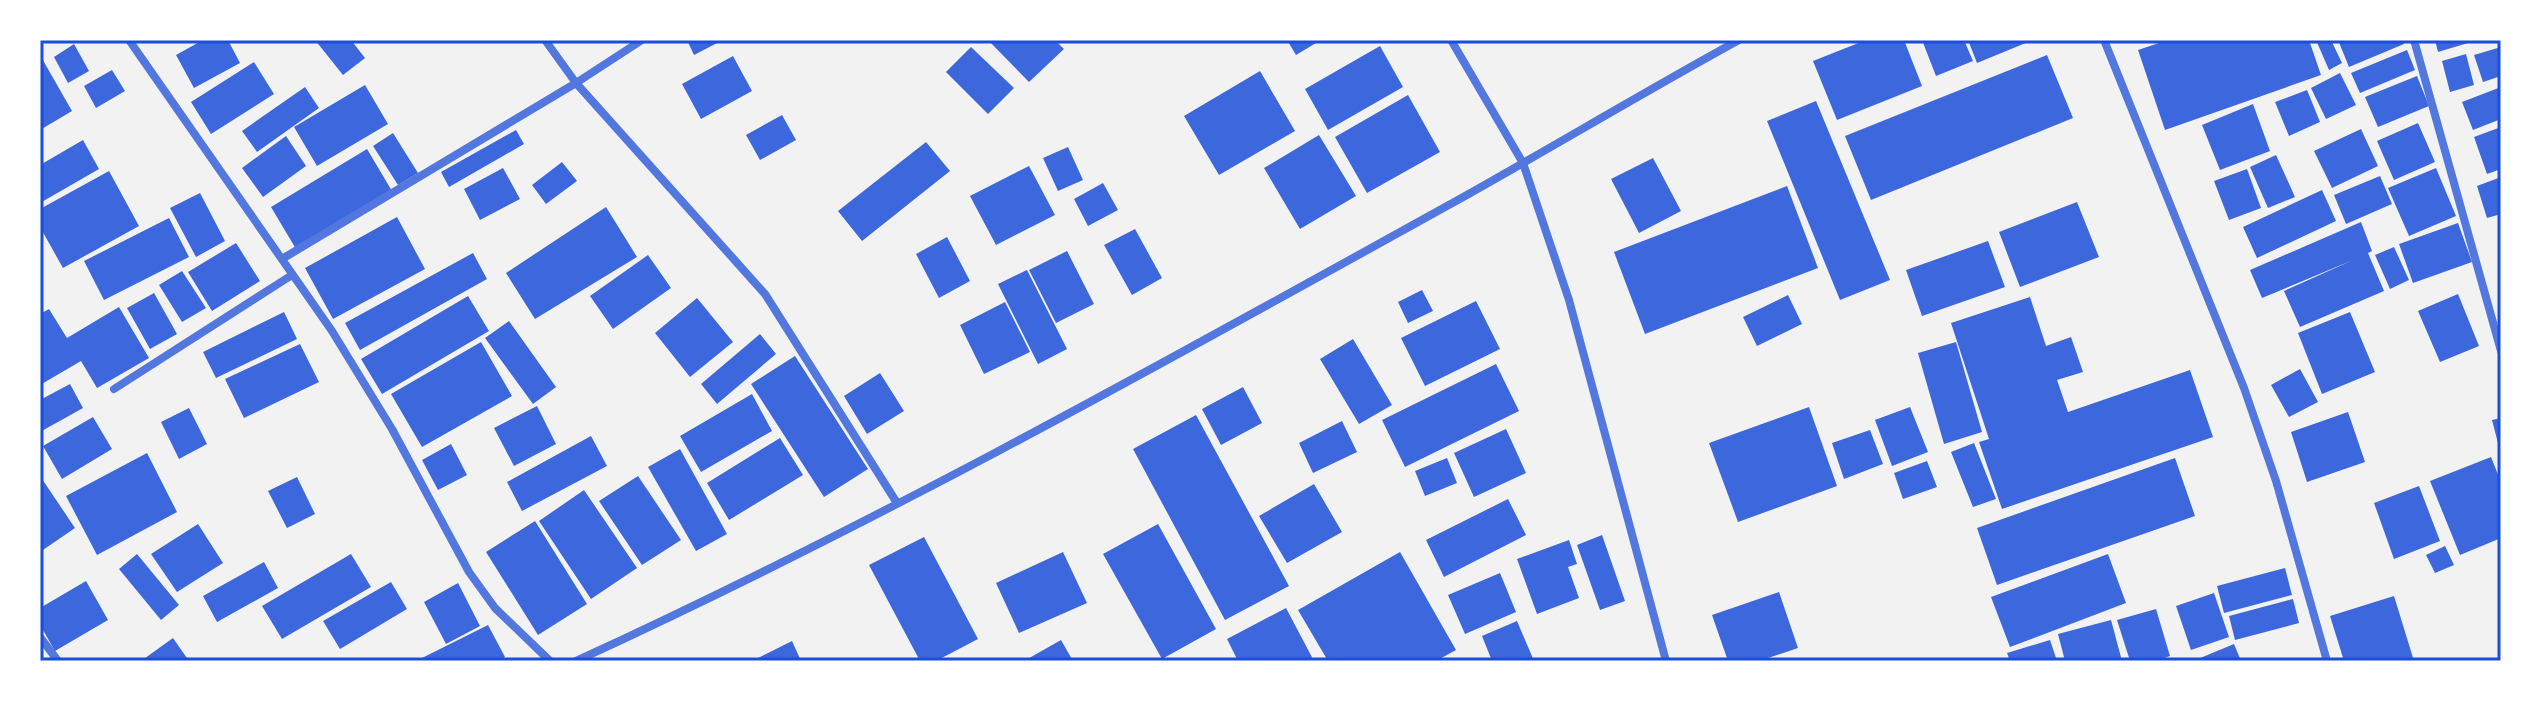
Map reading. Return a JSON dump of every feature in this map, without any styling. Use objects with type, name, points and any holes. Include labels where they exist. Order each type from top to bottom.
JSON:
[{"type":"street","points":[[129,40],[282,259],[392,429],[469,572],[495,608],[550,661]]},
{"type":"street","points":[[545,40],[576,83],[765,294],[897,503]]},
{"type":"street","points":[[282,259],[576,83],[642,40]]},
{"type":"street","points":[[1451,40],[1523,163],[1569,300],[1666,661]]},
{"type":"street","points":[[576,661],[744,583],[1001,451],[1739,40]]},
{"type":"street","points":[[2104,40],[2244,388],[2276,481],[2327,661]]},
{"type":"street","points":[[2414,40],[2501,351]]},
{"type":"street","points":[[114,389],[292,275]]},
{"type":"street","points":[[40,637],[58,661]]},
{"type":"building","points":[[203,40],[228,40],[240,63],[194,88],[176,55]]},
{"type":"building","points":[[315,40],[351,40],[365,58],[343,75]]},
{"type":"building","points":[[687,40],[723,40],[694,55]]},
{"type":"building","points":[[988,40],[1055,40],[1064,49],[1029,82]]},
{"type":"building","points":[[1287,40],[1321,40],[1296,55]]},
{"type":"building","points":[[1866,40],[1904,40],[1922,86],[1837,120],[1813,61]]},
{"type":"building","points":[[1922,40],[1964,40],[1973,61],[1936,76]]},
{"type":"building","points":[[1968,40],[2033,40],[1977,63]]},
{"type":"building","points":[[2168,40],[2309,40],[2321,75],[2165,130],[2138,50]]},
{"type":"building","points":[[2316,40],[2331,40],[2342,63],[2329,70]]},
{"type":"building","points":[[2338,40],[2402,40],[2404,44],[2349,67]]},
{"type":"building","points":[[2435,40],[2467,40],[2468,43],[2438,52]]},
{"type":"building","points":[[74,44],[89,71],[68,83],[54,57]]},
{"type":"building","points":[[1380,46],[1403,87],[1328,130],[1305,89]]},
{"type":"building","points":[[971,47],[1014,88],[988,114],[946,72]]},
{"type":"building","points":[[2501,47],[2501,76],[2483,82],[2474,55]]},
{"type":"building","points":[[2407,50],[2415,70],[2360,93],[2351,73]]},
{"type":"building","points":[[2466,54],[2474,85],[2450,92],[2442,61]]},
{"type":"building","points":[[40,55],[72,111],[40,130]]},
{"type":"building","points":[[2047,55],[2073,118],[1871,200],[1845,136]]},
{"type":"building","points":[[733,56],[752,91],[701,119],[682,84]]},
{"type":"building","points":[[254,62],[274,94],[211,134],[191,102]]},
{"type":"building","points":[[112,70],[125,91],[96,108],[84,86]]},
{"type":"building","points":[[1260,71],[1295,131],[1219,175],[1184,116]]},
{"type":"building","points":[[2340,73],[2356,105],[2326,119],[2311,88]]},
{"type":"building","points":[[2417,76],[2429,106],[2378,127],[2365,97]]},
{"type":"building","points":[[365,85],[388,124],[317,166],[294,127]]},
{"type":"building","points":[[305,87],[319,108],[257,152],[242,131]]},
{"type":"building","points":[[2501,87],[2501,119],[2473,130],[2462,102]]},
{"type":"building","points":[[2307,90],[2320,122],[2289,136],[2275,102]]},
{"type":"building","points":[[1408,95],[1440,152],[1367,193],[1335,137]]},
{"type":"building","points":[[1816,101],[1890,280],[1840,300],[1767,121]]},
{"type":"building","points":[[2253,104],[2270,151],[2220,170],[2202,125]]},
{"type":"building","points":[[782,115],[796,140],[760,160],[746,135]]},
{"type":"building","points":[[2418,123],[2435,162],[2394,180],[2377,141]]},
{"type":"building","points":[[2501,127],[2501,169],[2487,174],[2474,137]]},
{"type":"building","points":[[2361,129],[2378,166],[2332,188],[2314,151]]},
{"type":"building","points":[[516,130],[524,144],[449,187],[441,172]]},
{"type":"building","points":[[393,133],[418,173],[398,185],[373,146]]},
{"type":"building","points":[[1319,135],[1356,196],[1300,229],[1264,168]]},
{"type":"building","points":[[286,136],[306,166],[263,197],[242,168]]},
{"type":"building","points":[[83,140],[99,169],[40,203],[40,165]]},
{"type":"building","points":[[926,142],[950,171],[862,241],[838,211]]},
{"type":"building","points":[[1068,147],[1083,180],[1058,191],[1043,158]]},
{"type":"building","points":[[367,149],[392,191],[296,249],[271,207]]},
{"type":"building","points":[[2276,155],[2295,197],[2268,208],[2250,167]]},
{"type":"building","points":[[1653,158],[1681,211],[1639,233],[1611,179]]},
{"type":"building","points":[[562,162],[577,181],[546,204],[532,185]]},
{"type":"building","points":[[1029,166],[1055,215],[996,245],[970,196]]},
{"type":"building","points":[[503,168],[520,199],[480,220],[464,189]]},
{"type":"building","points":[[2436,168],[2456,216],[2409,236],[2388,188]]},
{"type":"building","points":[[2247,169],[2261,208],[2229,220],[2214,181]]},
{"type":"building","points":[[109,171],[139,226],[63,268],[40,227],[40,209]]},
{"type":"building","points":[[2380,176],[2392,204],[2346,224],[2334,195]]},
{"type":"building","points":[[2501,177],[2501,214],[2487,218],[2477,186]]},
{"type":"building","points":[[1103,183],[1118,210],[1088,226],[1074,199]]},
{"type":"building","points":[[1787,186],[1818,268],[1645,334],[1614,252]]},
{"type":"building","points":[[2322,190],[2336,221],[2257,258],[2243,227]]},
{"type":"building","points":[[200,193],[225,241],[196,257],[170,208]]},
{"type":"building","points":[[2077,202],[2099,257],[2020,287],[1999,232]]},
{"type":"building","points":[[606,207],[637,257],[535,319],[506,273]]},
{"type":"building","points":[[397,217],[425,269],[333,319],[305,268]]},
{"type":"building","points":[[169,218],[189,257],[104,300],[84,261]]},
{"type":"building","points":[[2361,222],[2372,251],[2368,253],[2384,291],[2300,327],[2284,291],[2353,260],[2262,298],[2250,270]]},
{"type":"building","points":[[2458,223],[2472,262],[2413,283],[2399,244]]},
{"type":"building","points":[[1135,229],[1162,278],[1132,295],[1104,245]]},
{"type":"building","points":[[947,237],[970,281],[939,298],[916,254]]},
{"type":"building","points":[[1988,241],[2005,287],[1922,316],[1906,270]]},
{"type":"building","points":[[236,243],[260,281],[212,311],[188,272]]},
{"type":"building","points":[[2394,247],[2409,280],[2390,289],[2375,255]]},
{"type":"building","points":[[1067,251],[1094,304],[1056,323],[1029,270]]},
{"type":"building","points":[[473,253],[487,279],[360,350],[345,323]]},
{"type":"building","points":[[648,255],[671,288],[613,329],[590,296]]},
{"type":"building","points":[[1027,270],[1067,349],[1038,364],[998,284]]},
{"type":"building","points":[[182,271],[206,308],[182,322],[159,285]]},
{"type":"building","points":[[1422,290],[1433,311],[1408,323],[1398,302]]},
{"type":"building","points":[[154,293],[177,334],[150,349],[127,308]]},
{"type":"building","points":[[2458,294],[2479,346],[2440,362],[2418,311]]},
{"type":"building","points":[[1788,295],[1802,324],[1757,346],[1743,317]]},
{"type":"building","points":[[468,296],[489,331],[382,394],[361,359]]},
{"type":"building","points":[[2030,297],[2046,346],[2071,337],[2083,372],[2057,380],[2068,412],[2190,370],[2213,437],[2002,509],[1979,442],[1989,439],[1951,323]]},
{"type":"building","points":[[697,298],[733,342],[690,377],[655,333]]},
{"type":"building","points":[[1476,301],[1500,349],[1425,386],[1401,338]]},
{"type":"building","points":[[1005,302],[1030,352],[984,374],[960,325]]},
{"type":"building","points":[[119,307],[149,358],[97,388],[81,361],[40,385],[40,314],[49,309],[67,338]]},
{"type":"building","points":[[284,312],[297,339],[216,378],[203,352]]},
{"type":"building","points":[[2350,312],[2375,372],[2322,394],[2298,333]]},
{"type":"building","points":[[509,321],[556,387],[533,404],[485,338]]},
{"type":"building","points":[[760,334],[776,354],[717,404],[701,384]]},
{"type":"building","points":[[1353,339],[1392,405],[1359,424],[1320,359]]},
{"type":"building","points":[[481,342],[512,396],[422,447],[391,394]]},
{"type":"building","points":[[1956,342],[1982,432],[1944,444],[1918,353]]},
{"type":"building","points":[[300,344],[319,382],[244,418],[225,379]]},
{"type":"building","points":[[795,356],[868,469],[824,497],[751,384]]},
{"type":"building","points":[[1496,364],[1519,411],[1405,467],[1382,420]]},
{"type":"building","points":[[2300,369],[2318,402],[2289,417],[2271,385]]},
{"type":"building","points":[[880,373],[904,411],[867,434],[844,396]]},
{"type":"building","points":[[70,384],[83,408],[40,432],[40,400]]},
{"type":"building","points":[[1243,387],[1262,423],[1221,445],[1202,409]]},
{"type":"building","points":[[752,394],[772,431],[701,472],[680,436]]},
{"type":"building","points":[[537,406],[556,444],[514,466],[494,428]]},
{"type":"building","points":[[1809,407],[1837,486],[1738,522],[1709,443]]},
{"type":"building","points":[[1910,407],[1928,452],[1892,466],[1875,420]]},
{"type":"building","points":[[189,408],[207,444],[179,459],[161,422]]},
{"type":"building","points":[[2348,412],[2365,462],[2307,482],[2291,432]]},
{"type":"building","points":[[1196,415],[1289,586],[1225,620],[1133,449]]},
{"type":"building","points":[[93,417],[112,449],[62,479],[43,446]]},
{"type":"building","points":[[2501,418],[2501,451],[2500,451],[2492,420]]},
{"type":"building","points":[[1342,421],[1357,452],[1313,473],[1299,443]]},
{"type":"building","points":[[1506,429],[1526,473],[1474,497],[1454,453]]},
{"type":"building","points":[[1870,430],[1883,464],[1844,479],[1832,443]]},
{"type":"building","points":[[591,436],[607,466],[522,511],[507,482]]},
{"type":"building","points":[[780,438],[803,475],[729,520],[707,483]]},
{"type":"building","points":[[1974,443],[1996,499],[1973,507],[1951,452]]},
{"type":"building","points":[[451,444],[467,475],[438,490],[422,460]]},
{"type":"building","points":[[680,449],[727,534],[696,551],[648,467]]},
{"type":"building","points":[[147,453],[177,512],[97,555],[66,496]]},
{"type":"building","points":[[2491,457],[2501,482],[2501,538],[2460,555],[2430,481]]},
{"type":"building","points":[[1447,458],[1457,483],[1425,496],[1415,471]]},
{"type":"building","points":[[2175,458],[2195,516],[1997,585],[1977,528]]},
{"type":"building","points":[[1927,461],[1937,487],[1903,499],[1894,473]]},
{"type":"building","points":[[40,476],[75,528],[40,552]]},
{"type":"building","points":[[638,476],[681,540],[642,565],[599,501]]},
{"type":"building","points":[[297,477],[315,514],[287,528],[268,491]]},
{"type":"building","points":[[1314,484],[1342,532],[1287,563],[1259,516]]},
{"type":"building","points":[[2419,486],[2440,541],[2394,559],[2374,503]]},
{"type":"building","points":[[584,490],[637,568],[591,599],[539,521]]},
{"type":"building","points":[[1508,499],[1526,535],[1444,577],[1426,540]]},
{"type":"building","points":[[535,521],[587,604],[538,635],[486,552]]},
{"type":"building","points":[[198,524],[223,563],[177,592],[151,554]]},
{"type":"building","points":[[1158,524],[1216,629],[1162,659],[1103,554]]},
{"type":"building","points":[[1602,535],[1625,601],[1600,610],[1577,545]]},
{"type":"building","points":[[924,537],[978,639],[936,661],[920,661],[869,565]]},
{"type":"building","points":[[1569,540],[1577,564],[1568,567],[1579,598],[1537,614],[1517,559]]},
{"type":"building","points":[[2445,546],[2454,565],[2435,573],[2426,555]]},
{"type":"building","points":[[1063,552],[1087,603],[1019,633],[996,583]]},
{"type":"building","points":[[1400,552],[1456,650],[1436,661],[1328,661],[1298,610]]},
{"type":"building","points":[[137,554],[179,605],[161,620],[119,569]]},
{"type":"building","points":[[351,554],[371,587],[282,639],[262,606]]},
{"type":"building","points":[[2108,554],[2126,603],[2010,647],[1991,597]]},
{"type":"building","points":[[264,562],[278,588],[217,622],[203,596]]},
{"type":"building","points":[[2285,568],[2292,595],[2224,613],[2217,586]]},
{"type":"building","points":[[1500,573],[1516,612],[1465,634],[1448,595]]},
{"type":"building","points":[[86,581],[108,620],[55,651],[40,625],[40,608]]},
{"type":"building","points":[[391,582],[407,609],[340,649],[323,621]]},
{"type":"building","points":[[458,583],[480,626],[446,644],[424,602]]},
{"type":"building","points":[[1779,592],[1798,648],[1759,661],[1728,661],[1712,615]]},
{"type":"building","points":[[2214,593],[2229,637],[2191,650],[2176,606]]},
{"type":"building","points":[[2394,596],[2414,661],[2344,661],[2330,616]]},
{"type":"building","points":[[2293,599],[2299,623],[2235,640],[2229,616]]},
{"type":"building","points":[[1286,608],[1314,661],[1238,661],[1227,639]]},
{"type":"building","points":[[2156,609],[2170,656],[2156,661],[2130,661],[2117,620]]},
{"type":"building","points":[[2111,620],[2122,661],[2065,661],[2058,634]]},
{"type":"building","points":[[1517,621],[1534,661],[1492,661],[1482,636]]},
{"type":"building","points":[[488,625],[505,657],[498,661],[416,661]]},
{"type":"building","points":[[173,638],[189,661],[141,661]]},
{"type":"building","points":[[1061,640],[1073,661],[1024,661]]},
{"type":"building","points":[[2050,640],[2057,661],[2010,661],[2007,653]]},
{"type":"building","points":[[792,641],[801,661],[752,661]]},
{"type":"building","points":[[2234,644],[2241,661],[2193,661]]}]
